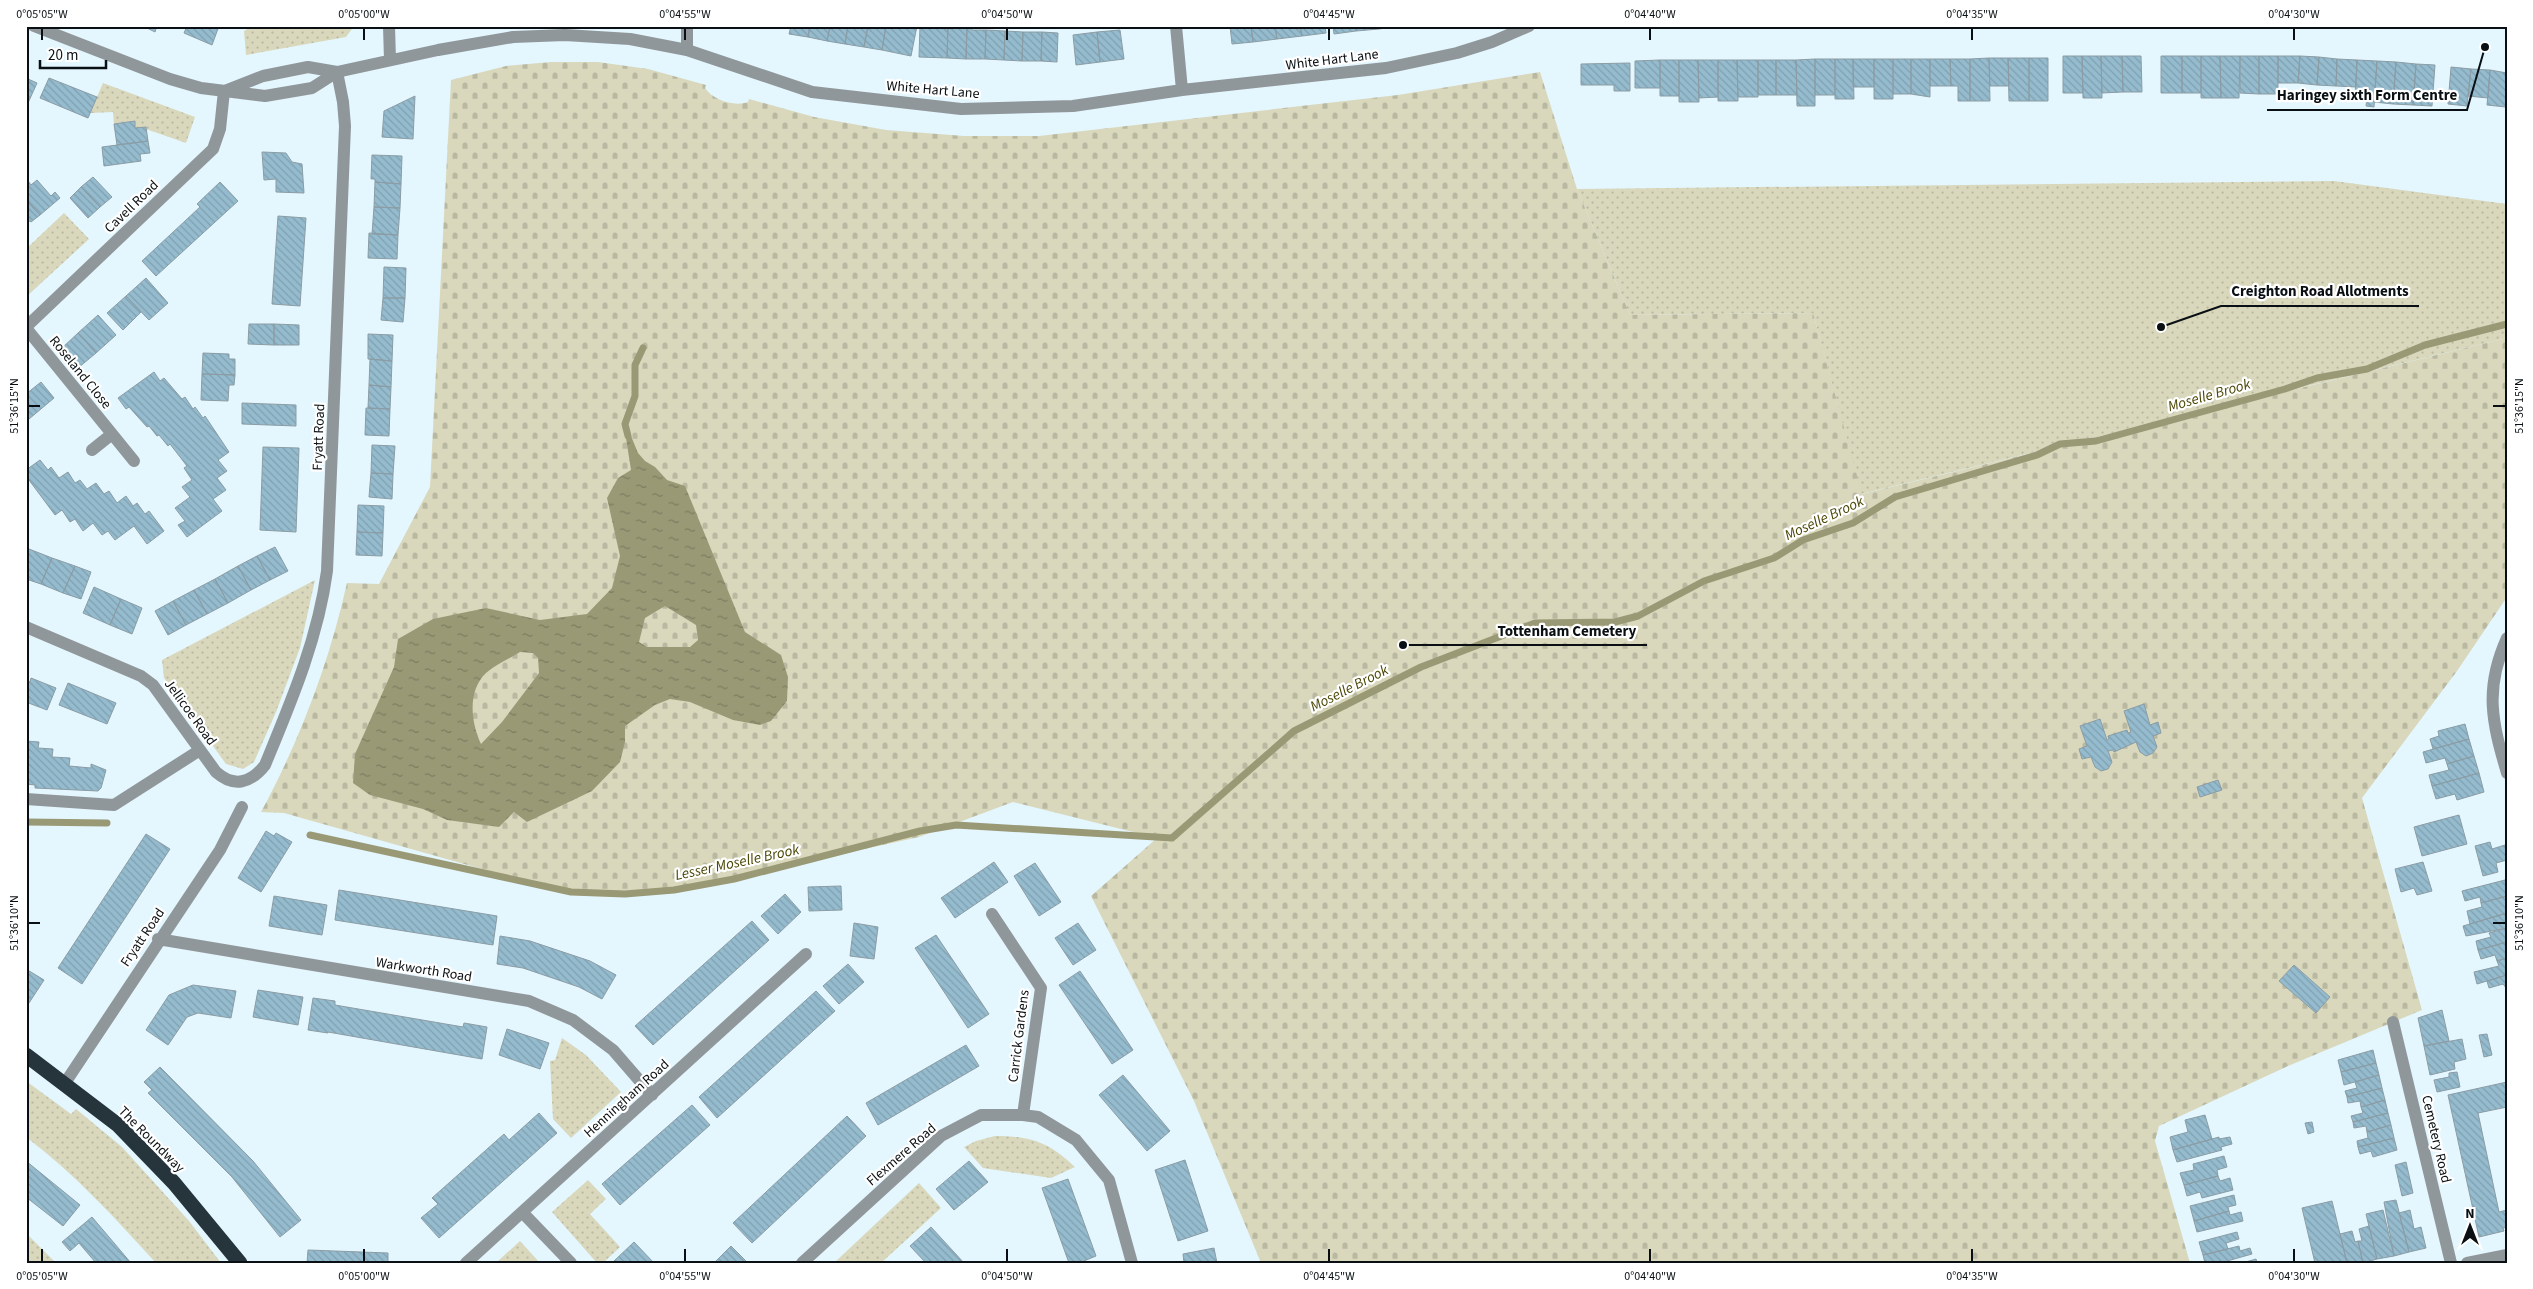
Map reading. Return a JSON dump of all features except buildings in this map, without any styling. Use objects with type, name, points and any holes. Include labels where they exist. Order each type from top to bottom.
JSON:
[{"type":"highway","name":"The Roundway","points":[[26,1055],[118,1125],[174,1183],[240,1263]]},
{"type":"street","name":"White Hart Lane","points":[[34,26],[154,74],[201,88],[265,96],[312,88],[338,72],[390,60],[513,37],[565,35],[630,39],[687,50],[812,92],[962,109],[1073,106],[1182,90],[1386,68],[1457,53],[1492,42],[1529,26]]},
{"type":"street","points":[[389,26],[390,60]]},
{"type":"street","points":[[687,50],[688,26]]},
{"type":"street","points":[[1176,26],[1182,90]]},
{"type":"street","name":"White Hart Lane","points":[[224,90],[263,76],[308,68],[338,72]]},
{"type":"street","name":"Fryatt Road","points":[[244,782],[256,776],[265,765],[310,651],[322,605],[329,539],[344,167],[344,102],[338,72]]},
{"type":"street","name":"Cavell Road","points":[[26,328],[213,149],[220,129],[224,90]]},
{"type":"street","name":"Roseland Close","points":[[26,328],[134,461]]},
{"type":"street","points":[[92,450],[112,434]]},
{"type":"street","name":"Jellicoe Road","points":[[26,627],[141,676],[153,685],[222,778],[232,782],[244,782]]},
{"type":"street","points":[[2507,638],[2496,673],[2492,704],[2492,720],[2507,774]]},
{"type":"street","points":[[26,799],[114,805],[200,750]]},
{"type":"street","name":"Fryatt Road","points":[[65,1083],[158,939],[220,850],[242,807]]},
{"type":"street","name":"Carrick Gardens","points":[[992,914],[1041,988],[1023,1115]]},
{"type":"street","name":"Warkworth Road","points":[[158,939],[528,1001],[574,1020],[613,1050],[652,1095]]},
{"type":"street","name":"Henningham Road","points":[[466,1263],[806,954]]},
{"type":"street","name":"Cemetery Road","points":[[2393,1022],[2451,1263]]},
{"type":"street","name":"Flexmere Road","points":[[802,1263],[941,1136],[981,1115],[1038,1117],[1076,1140],[1109,1180],[1132,1263]]},
{"type":"street","points":[[522,1212],[571,1263]]},
{"type":"street","points":[[2467,1263],[2507,1255]]},
{"type":"green space","points":[[253,26],[354,26],[346,37],[246,55],[244,31]]},
{"type":"green space","points":[[551,62],[598,62],[648,69],[706,85],[705,88],[713,96],[730,103],[748,102],[749,99],[814,117],[886,130],[964,136],[1039,136],[1398,95],[1540,72],[1577,189],[1630,315],[1813,313],[1862,494],[2507,338],[2507,597],[2457,671],[2362,798],[2422,1010],[2288,1066],[2159,1126],[2155,1141],[2190,1263],[1261,1263],[1194,1101],[1091,896],[1157,838],[1013,802],[919,837],[674,891],[570,894],[284,813],[261,812],[301,729],[312,700],[340,613],[347,583],[379,584],[430,487],[451,80],[506,66]]},
{"type":"green space","points":[[103,83],[195,117],[186,143],[146,129],[146,127],[135,128],[134,121],[114,124],[113,112],[90,113]]},
{"type":"green space","points":[[2334,181],[2507,204],[2507,338],[1861,494],[1813,313],[1630,315],[1577,189]]},
{"type":"green space","points":[[64,213],[89,239],[26,297],[26,249]]},
{"type":"green space","points":[[315,580],[300,648],[276,712],[254,762],[243,769],[226,764],[164,678],[162,660]]},
{"type":"green space","points":[[562,1038],[586,1055],[621,1092],[571,1138],[553,1119],[550,1061],[555,1060]]},
{"type":"green space","points":[[26,1081],[71,1114],[76,1109],[122,1147],[189,1221],[221,1263],[156,1263],[110,1213],[77,1181],[26,1137]]},
{"type":"green space","points":[[995,1136],[1019,1137],[1039,1142],[1066,1158],[1075,1167],[1051,1178],[983,1168],[964,1147],[976,1141]]},
{"type":"green space","points":[[588,1180],[606,1199],[590,1214],[620,1247],[603,1263],[597,1263],[552,1212]]},
{"type":"green space","points":[[919,1183],[941,1208],[881,1263],[834,1263]]},
{"type":"green space","points":[[26,1233],[56,1263],[26,1263]]},
{"type":"green space","points":[[520,1241],[540,1263],[500,1263],[498,1261]]},
{"type":"water","points":[[631,436],[638,453],[667,480],[685,486],[745,632],[781,655],[788,677],[787,701],[771,721],[760,725],[733,720],[690,702],[670,699],[655,705],[625,726],[625,742],[620,762],[592,791],[527,822],[514,812],[499,827],[447,820],[423,809],[370,795],[353,783],[355,754],[394,667],[398,639],[433,619],[486,608],[540,620],[587,614],[612,588],[620,556],[607,498],[618,478],[631,470],[626,438]],"holes":[[[665,606],[696,625],[698,640],[690,647],[647,647],[639,642],[645,618]],[[520,652],[533,653],[538,658],[539,673],[502,722],[481,744],[473,717],[473,698],[476,689],[486,673]]]},
{"type":"waterway","name":"Moselle Brook","points":[[310,835],[571,892],[625,894],[674,890],[734,879],[920,831],[956,825],[1172,838],[1294,731],[1421,667],[1535,623],[1615,622],[1638,616],[1704,581],[1774,558],[1803,540],[1853,523],[1895,497],[2037,455],[2060,444],[2096,441],[2285,389],[2317,378],[2367,369],[2425,345],[2507,324]]},
{"type":"waterway","points":[[628,436],[625,424],[635,396],[635,365],[643,348]]},
{"type":"waterway","name":"Lesser Moselle Brook","points":[[26,822],[107,823]]},
{"type":"place","name":"Haringey sixth Form Centre","points":[[2485,47]]},
{"type":"place","name":"Creighton Road Allotments","points":[[2161,327]]},
{"type":"place","name":"Tottenham Cemetery","points":[[1403,645]]}]
